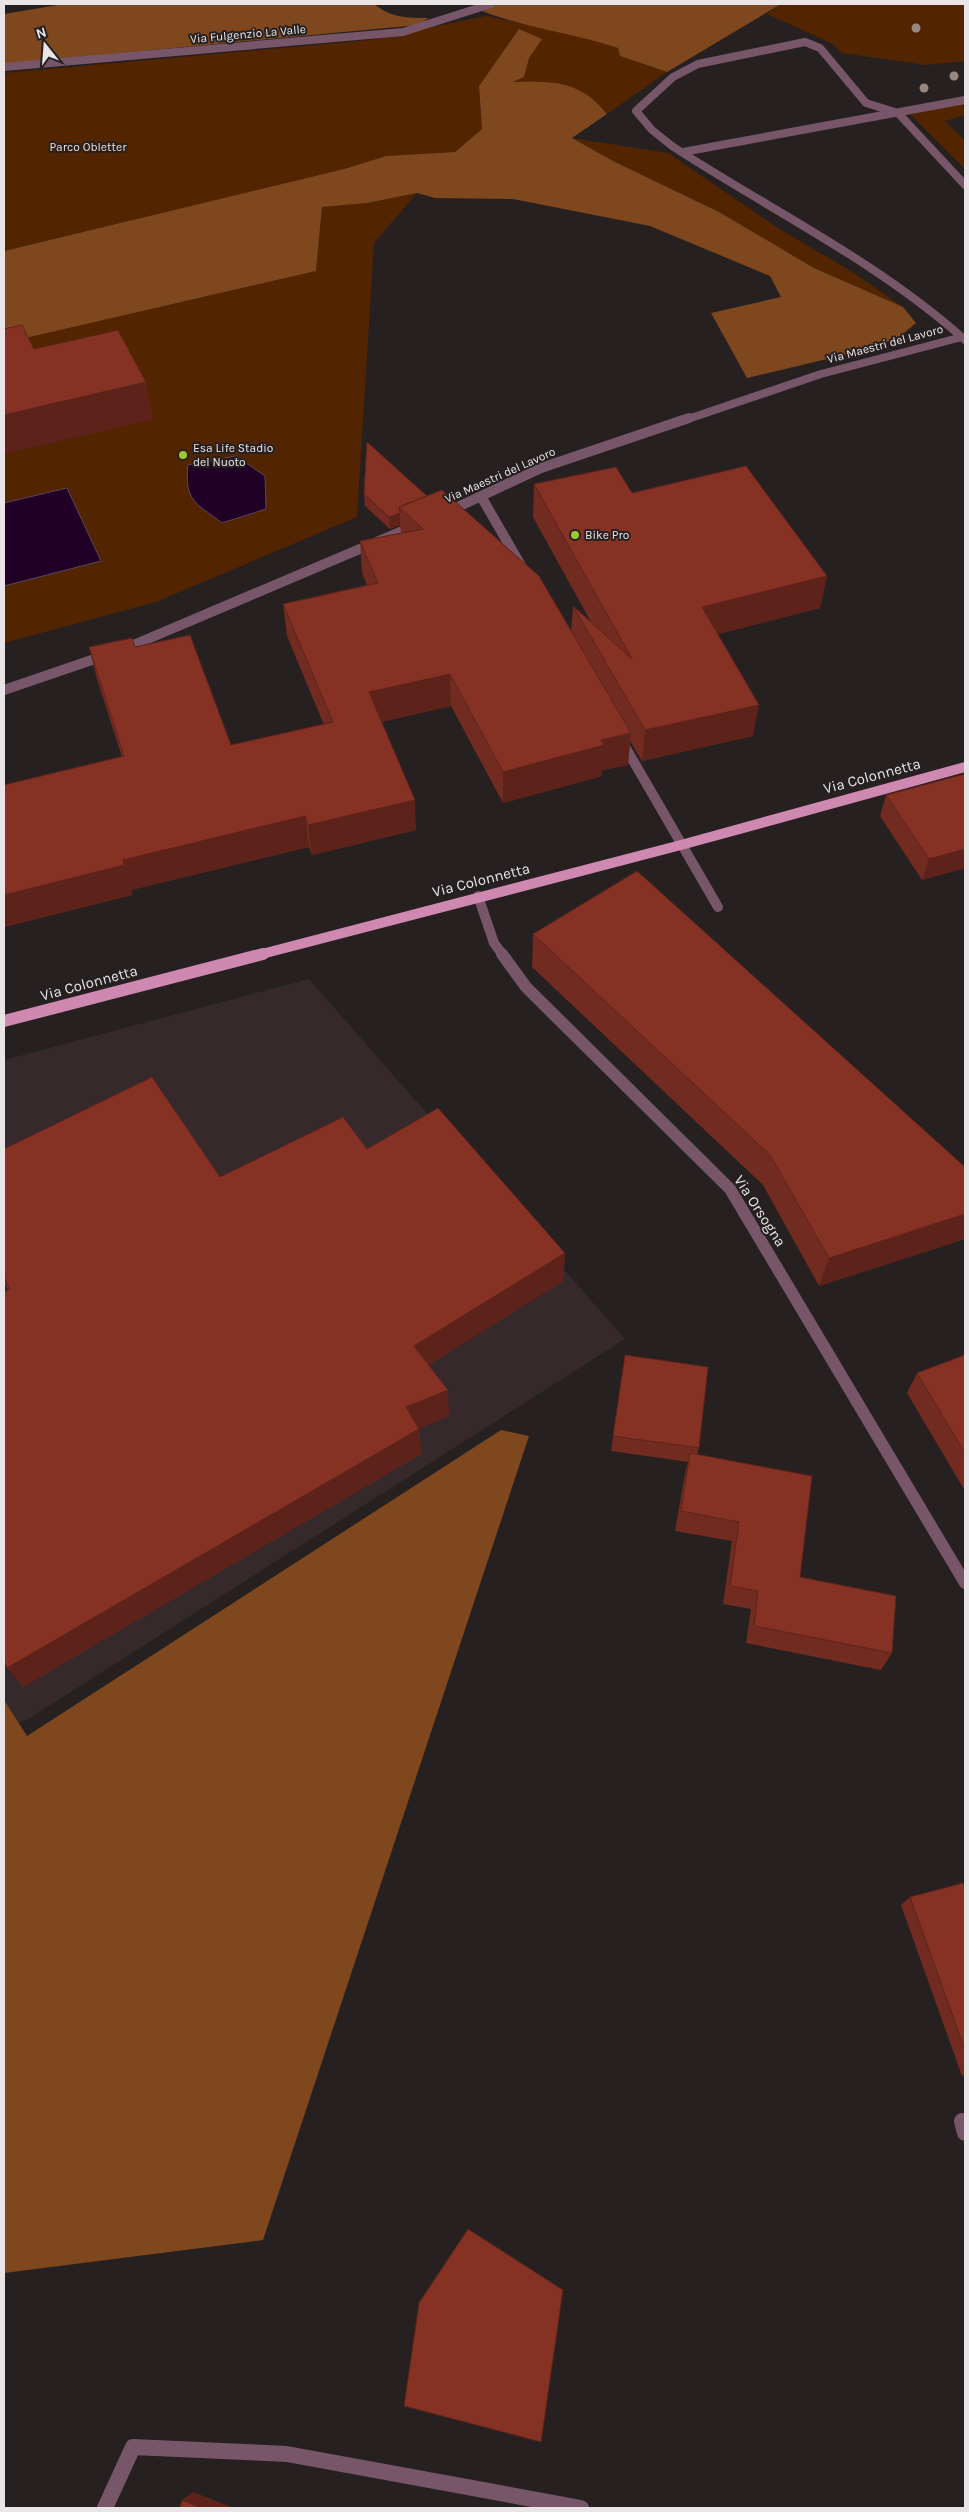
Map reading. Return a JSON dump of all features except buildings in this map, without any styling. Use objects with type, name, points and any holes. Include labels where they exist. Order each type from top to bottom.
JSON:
[{"type":"main road","name":"Via Colonnetta","points":[[4,1021],[478,896],[681,845],[965,767]]},
{"type":"street","name":"Via Fulgenzio La Valle","points":[[4,67],[403,32],[491,4]]},
{"type":"street","points":[[964,338],[917,301],[863,263],[683,152],[643,122],[636,110],[673,77],[698,64],[805,42],[820,48],[866,103],[898,113],[965,185]]},
{"type":"street","points":[[683,152],[965,100]]},
{"type":"street","name":"Via Maestri del Lavoro","points":[[4,690],[124,649],[482,498],[541,468],[821,374],[964,338]]},
{"type":"street","points":[[482,498],[526,574]]},
{"type":"street","points":[[614,728],[718,907]]},
{"type":"street","name":"Via Orsogna","points":[[478,896],[494,943],[526,987],[730,1189],[965,1583]]},
{"type":"street","points":[[105,2508],[133,2447],[286,2454],[581,2508]]},
{"type":"shaded area","points":[[64,4],[374,4],[393,15],[429,18],[418,25],[4,64],[4,14]]},
{"type":"shaded area","points":[[499,4],[781,4],[667,72],[620,56],[618,48],[515,22],[482,11]]},
{"type":"shaded area","points":[[519,29],[542,39],[529,58],[524,77],[513,82],[541,82],[565,85],[587,95],[607,114],[572,138],[613,161],[719,212],[814,268],[903,307],[916,323],[898,338],[869,349],[747,378],[711,313],[781,297],[770,276],[650,226],[513,199],[435,198],[417,193],[367,203],[322,207],[316,271],[4,343],[4,251],[344,169],[386,156],[455,152],[482,129],[479,86]]},
{"type":"shaded area","points":[[236,456],[265,476],[266,509],[222,523],[199,505],[190,494],[187,477],[188,465]]},
{"type":"shaded area","points":[[67,488],[101,561],[4,586],[4,503]]},
{"type":"shaded area","points":[[309,979],[625,1339],[30,1718],[4,1731],[4,1060]]},
{"type":"shaded area","points":[[501,1430],[529,1436],[263,2240],[4,2273],[4,1700],[27,1736]]},
{"type":"green space","points":[[781,4],[965,4],[965,61],[926,65],[842,53],[833,44],[767,14]]},
{"type":"green space","name":"Parco Obletter","points":[[486,16],[577,35],[618,48],[620,56],[667,72],[607,114],[586,95],[564,85],[540,82],[511,83],[524,77],[526,63],[534,49],[519,29],[479,86],[482,129],[455,152],[386,156],[344,169],[4,251],[4,73],[369,40]]},
{"type":"green space","points":[[965,102],[965,115],[945,121],[965,141],[965,169],[909,113]]},
{"type":"green space","points":[[572,138],[668,153],[778,228],[854,273],[903,307],[814,268],[719,212],[613,161]]},
{"type":"green space","name":"Esa Life Stadio del Nuoto","points":[[417,193],[374,243],[357,517],[156,602],[4,643],[4,343],[316,271],[322,207],[367,203]]},
{"type":"place","name":"Esa Life Stadio del Nuoto","points":[[183,455]]},
{"type":"place","name":"Bike Pro","points":[[575,535]]}]
